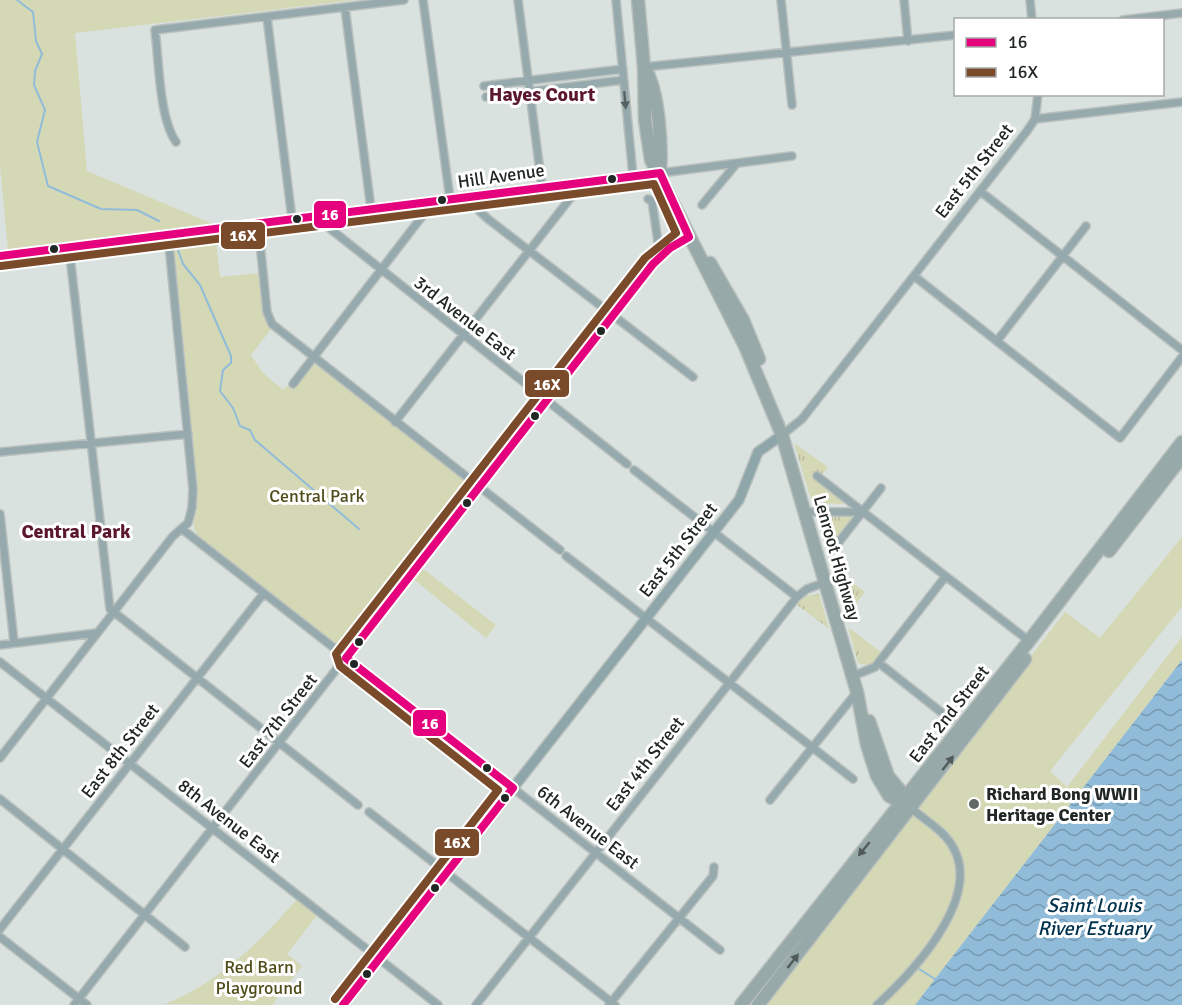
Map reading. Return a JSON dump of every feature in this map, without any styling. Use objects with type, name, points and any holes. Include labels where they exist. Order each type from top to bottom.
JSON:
[{"type":"highway","points":[[638,0],[645,67],[652,83],[660,142],[660,173]]},
{"type":"highway","name":"Lenroot Highway","points":[[660,173],[689,237],[720,278],[743,320],[774,397],[782,435],[857,692],[888,776],[906,802]]},
{"type":"highway","name":"East 2nd Street","points":[[1032,644],[1182,442]]},
{"type":"highway","name":"East 2nd Street","points":[[741,1005],[1182,457]]},
{"type":"highway","name":"East 2nd Street","points":[[758,1005],[906,802]]},
{"type":"street","points":[[177,142],[169,127],[155,30],[404,0]]},
{"type":"street","points":[[423,0],[450,200]]},
{"type":"street","points":[[518,0],[542,187]]},
{"type":"street","points":[[616,0],[633,176]]},
{"type":"street","points":[[781,0],[792,105]]},
{"type":"street","points":[[904,0],[908,40]]},
{"type":"street","points":[[1030,0],[1032,18]]},
{"type":"street","points":[[345,8],[370,209]]},
{"type":"street","points":[[1140,18],[1182,13]]},
{"type":"street","points":[[267,17],[292,219]]},
{"type":"street","points":[[645,67],[954,35]]},
{"type":"street","points":[[484,86],[622,69]]},
{"type":"street","points":[[486,97],[623,80]]},
{"type":"street","points":[[1038,96],[1035,119],[1182,102]]},
{"type":"street","name":"East 5th Street","points":[[343,1005],[713,532],[742,493],[758,452],[802,419],[1035,119]]},
{"type":"street","name":"Hill Avenue","points":[[0,256],[792,156]]},
{"type":"street","points":[[702,205],[737,163]]},
{"type":"street","points":[[395,422],[464,337],[583,182]]},
{"type":"street","points":[[980,190],[1182,350]]},
{"type":"street","points":[[465,198],[471,206],[693,377]]},
{"type":"street","points":[[648,199],[653,202],[660,256]]},
{"type":"street","points":[[293,384],[434,201]]},
{"type":"street","name":"3rd Avenue East","points":[[314,216],[627,464]]},
{"type":"street","points":[[258,223],[267,312],[272,324],[853,779]]},
{"type":"street","points":[[997,341],[1086,226]]},
{"type":"street","points":[[0,758],[173,536],[182,530],[191,514],[193,489],[168,235]]},
{"type":"street","name":"East 7th Street","points":[[76,1002],[660,256],[689,237]]},
{"type":"street","points":[[69,247],[108,602],[114,613],[358,805]]},
{"type":"street","points":[[914,276],[1120,438],[1182,357]]},
{"type":"street","points":[[0,452],[188,434]]},
{"type":"street","points":[[634,470],[797,597]]},
{"type":"street","points":[[817,476],[1032,644]]},
{"type":"street","points":[[835,547],[881,488]]},
{"type":"street","points":[[806,512],[862,512]]},
{"type":"street","points":[[0,514],[14,642]]},
{"type":"street","name":"6th Avenue East","points":[[182,530],[720,950]]},
{"type":"street","points":[[853,676],[870,671],[879,663],[945,577]]},
{"type":"street","name":"East 4th Street","points":[[476,1005],[797,597],[807,589],[826,582]]},
{"type":"street","name":"East 8th Street","points":[[0,929],[264,593]]},
{"type":"street","points":[[0,645],[96,633]]},
{"type":"street","name":"8th Avenue East","points":[[0,662],[438,1005]]},
{"type":"street","points":[[879,663],[951,720]]},
{"type":"street","points":[[770,800],[857,692]]},
{"type":"street","points":[[0,799],[185,947]]},
{"type":"street","points":[[877,1005],[910,971],[928,948],[953,907],[961,883],[960,864],[949,841],[906,802]]},
{"type":"street","points":[[369,812],[612,1004],[712,876],[714,867]]},
{"type":"street","points":[[0,938],[76,1002],[87,1005]]},
{"type":"green space","points":[[0,0],[355,0],[75,33],[87,171],[213,224],[8,251],[0,165]]},
{"type":"green space","name":"Central Park","points":[[215,232],[220,277],[261,273],[266,320],[272,328],[251,355],[263,373],[283,390],[287,386],[292,389],[313,364],[317,363],[467,482],[469,491],[413,561],[496,625],[486,638],[406,573],[349,644],[341,647],[199,538],[194,528],[195,466],[174,245],[178,237]]},
{"type":"green space","points":[[794,443],[828,467],[822,475],[818,472],[815,477],[842,499],[843,504],[812,503]]},
{"type":"green space","points":[[854,515],[833,545],[837,549],[829,560],[818,521],[826,516]]},
{"type":"green space","points":[[1182,537],[1182,607],[1050,771],[1067,787],[1182,637],[1182,660],[915,1005],[761,1005],[1065,612],[1100,638]]},
{"type":"green space","points":[[831,567],[865,592],[845,618]]},
{"type":"green space","points":[[819,594],[829,629],[796,604],[805,596]]},
{"type":"green space","points":[[848,627],[882,653],[875,661],[866,665],[858,663]]},
{"type":"green space","name":"Red Barn Playground","points":[[298,898],[318,914],[287,954],[302,966],[272,1005],[165,1004],[203,984],[238,959]]},
{"type":"water","name":"Saint Louis River Estuary","points":[[1182,660],[1182,1005],[915,1005],[935,979]]},
{"type":"waterway","points":[[17,0],[33,12],[36,41],[42,54],[35,71],[34,85],[45,110],[37,142],[48,186],[101,209],[137,210],[159,221]]},
{"type":"waterway","points":[[177,247],[183,264],[200,285],[231,356],[231,363],[223,370],[220,391],[233,408],[240,426],[250,430],[255,440],[359,529]]},
{"type":"waterway","points":[[919,969],[935,979]]},
{"type":"transit line","name":"16","points":[[660,173],[689,237]]},
{"type":"transit line","name":"16","points":[[0,256],[660,173]]},
{"type":"transit line","name":"16X","points":[[1,266],[654,184],[676,233],[645,258],[336,654],[340,666],[498,790],[335,999]]},
{"type":"transit line","name":"16","points":[[346,658],[653,264],[670,248],[689,237]]},
{"type":"transit line","name":"16","points":[[346,658],[513,788]]},
{"type":"transit line","name":"16","points":[[343,1005],[513,788]]},
{"type":"place","name":"Richard Bong WWII Heritage Center","points":[[974,804]]},
{"type":"district","name":"Hayes Court","points":[[542,94]]},
{"type":"district","name":"Central Park","points":[[76,531]]}]
